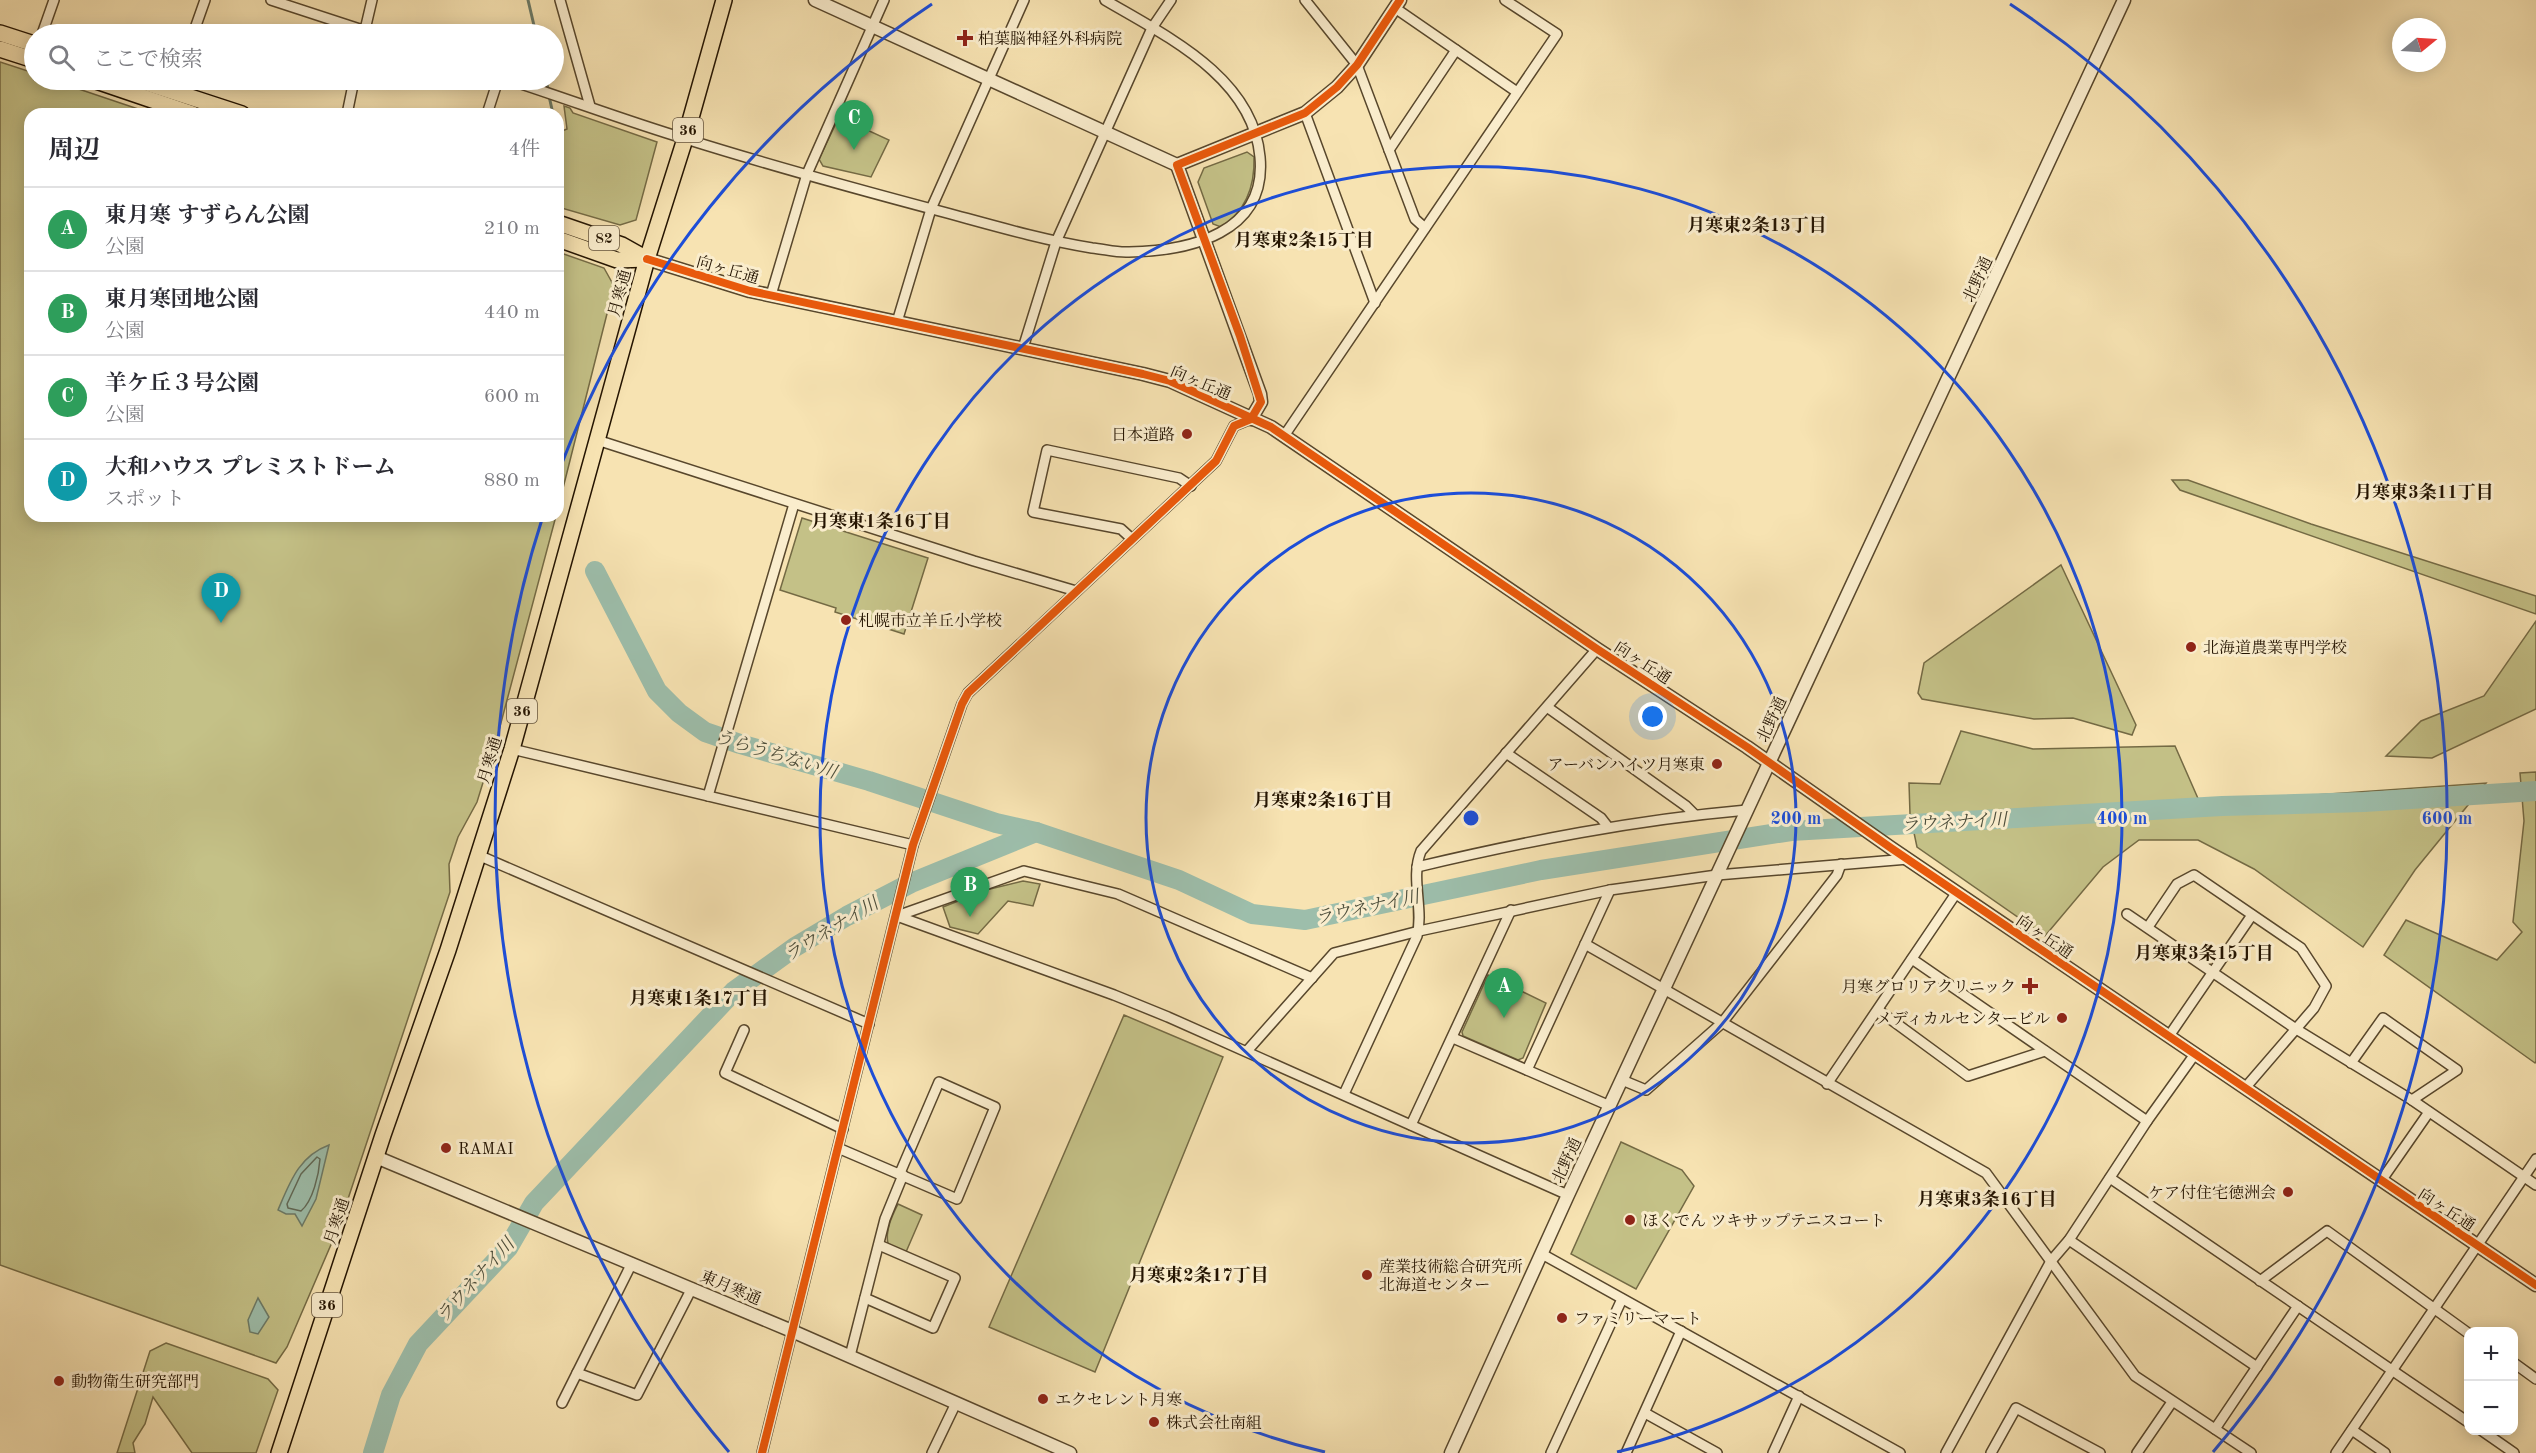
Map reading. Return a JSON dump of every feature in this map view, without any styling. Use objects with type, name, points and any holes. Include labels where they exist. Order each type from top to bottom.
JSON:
[{"type":"main road","name":"月寒通","points":[[279,1453],[376,1157],[448,950],[512,749],[647,259],[685,139],[724,0]]},
{"type":"main road","points":[[0,33],[24,41]]},
{"type":"main road","points":[[0,49],[24,57]]},
{"type":"main road","points":[[173,92],[188,108]]},
{"type":"main road","points":[[173,92],[223,108]]},
{"type":"main road","name":"82","points":[[564,225],[622,245],[647,259]]},
{"type":"main road","name":"82","points":[[564,241],[617,260],[647,259]]},
{"type":"street","points":[[46,24],[54,0]]},
{"type":"street","points":[[197,24],[205,0]]},
{"type":"street","points":[[271,0],[339,24]]},
{"type":"street","points":[[367,24],[372,0]]},
{"type":"street","points":[[560,0],[590,106]]},
{"type":"street","points":[[762,1453],[913,845],[962,704],[968,693],[1216,461],[1234,426],[1251,418],[1261,402],[1177,165],[815,0]]},
{"type":"street","points":[[771,295],[807,174],[884,0]]},
{"type":"street","points":[[897,322],[931,209],[1024,0]]},
{"type":"street","points":[[541,90],[685,139],[1056,242],[1127,253],[1168,249],[1227,231],[1239,221],[1256,195],[1261,169],[1255,135],[1239,101],[1209,67],[1187,50],[1105,0]]},
{"type":"street","points":[[1023,348],[1056,242],[1152,28],[1171,0]]},
{"type":"street","points":[[1305,0],[1357,64],[1415,219],[1425,228]]},
{"type":"street","points":[[1284,436],[1557,34],[1505,0]]},
{"type":"street","name":"北野通","points":[[1450,1453],[2124,0]]},
{"type":"street","points":[[1177,165],[1305,113],[1337,87],[1357,64],[1397,4],[1456,50],[1517,92]]},
{"type":"street","points":[[1389,150],[1456,50]]},
{"type":"street","points":[[348,108],[352,90]]},
{"type":"street","points":[[489,108],[495,90]]},
{"type":"street","points":[[1305,113],[1375,303]]},
{"type":"street","name":"向ヶ丘通","points":[[647,259],[771,295],[1170,381],[1251,418],[1284,436],[1597,649],[1770,763],[2536,1285]]},
{"type":"street","points":[[597,440],[794,504],[1076,591]]},
{"type":"street","points":[[1132,539],[1121,529],[1032,512],[1047,450],[1179,478],[1191,486]]},
{"type":"street","points":[[708,796],[794,504]]},
{"type":"street","points":[[1344,1094],[1419,930],[1417,867],[1421,851],[1597,649]]},
{"type":"street","points":[[1547,707],[1694,814]]},
{"type":"street","points":[[512,749],[913,845]]},
{"type":"street","points":[[1506,753],[1601,818],[1608,826]]},
{"type":"street","points":[[1417,867],[1529,840],[1608,826],[1694,814],[1745,814]]},
{"type":"street","points":[[478,855],[869,1024]]},
{"type":"street","points":[[1247,1051],[1334,953],[1419,930],[1511,910],[1718,872],[1908,859]]},
{"type":"street","points":[[1622,1080],[1646,1090],[1722,1023],[1838,875],[1841,864]]},
{"type":"street","points":[[897,916],[1024,871],[1118,894],[1312,978]]},
{"type":"street","points":[[2148,927],[2177,884],[2194,875],[2301,948],[2326,986],[2314,1008],[2244,1088]]},
{"type":"street","points":[[1527,1070],[1610,890]]},
{"type":"street","points":[[1827,1084],[1957,892]]},
{"type":"street","points":[[1411,1125],[1511,910]]},
{"type":"street","points":[[2127,914],[2296,1029],[2412,1100],[2536,1185]]},
{"type":"street","points":[[2169,1036],[2252,915]]},
{"type":"street","points":[[897,916],[1114,995],[1247,1051],[1568,1195]]},
{"type":"street","points":[[1585,944],[1986,1173],[2134,1376],[2251,1453]]},
{"type":"street","points":[[1912,959],[2147,1121]]},
{"type":"street","points":[[1878,1010],[1968,1076],[2044,1050]]},
{"type":"street","points":[[2351,1063],[2384,1018],[2457,1070],[2412,1100]]},
{"type":"street","points":[[744,1030],[725,1073],[843,1129]]},
{"type":"street","points":[[1453,1038],[1610,1106]]},
{"type":"street","points":[[1946,1453],[2051,1261],[2069,1240],[2147,1121],[2195,1054]]},
{"type":"street","points":[[838,1148],[901,1174],[957,1199],[995,1107],[939,1082],[901,1174],[885,1219],[850,1356]]},
{"type":"street","points":[[2381,1181],[2429,1112]]},
{"type":"street","name":"東月寒通","points":[[376,1157],[692,1288],[1070,1453]]},
{"type":"street","points":[[2336,1453],[2536,1158]]},
{"type":"street","points":[[2110,1178],[2464,1419]]},
{"type":"street","points":[[2260,1281],[2327,1231],[2464,1330]]},
{"type":"street","points":[[2069,1240],[2257,1367]]},
{"type":"street","points":[[865,1298],[933,1328],[955,1278],[879,1245]]},
{"type":"street","points":[[1542,1254],[1900,1453]]},
{"type":"street","points":[[562,1403],[632,1263]]},
{"type":"street","points":[[577,1373],[637,1395],[692,1288]]},
{"type":"street","points":[[1551,1453],[1622,1299]]},
{"type":"street","points":[[2215,1429],[2298,1306]]},
{"type":"street","points":[[1626,1453],[1681,1331]]},
{"type":"street","points":[[2518,1366],[2536,1379]]},
{"type":"street","points":[[1773,1453],[1799,1396]]},
{"type":"street","points":[[2137,1453],[2172,1402]]},
{"type":"street","points":[[932,1453],[956,1403]]},
{"type":"street","points":[[1991,1453],[2016,1408],[2100,1453]]},
{"type":"street","points":[[1644,1413],[1703,1450],[1717,1453]]},
{"type":"street","points":[[2352,1430],[2385,1453]]},
{"type":"street","points":[[2487,1435],[2514,1453]]},
{"type":"shaded area","points":[[0,62],[24,70],[24,90],[82,90],[135,108],[24,108],[24,522],[554,522],[498,734],[477,802],[458,837],[449,864],[450,892],[339,1226],[287,1347],[276,1363],[0,1265]]},
{"type":"shaded area","points":[[564,106],[570,108],[573,113],[657,142],[636,220],[620,225],[564,209],[564,130],[567,129]]},
{"type":"shaded area","points":[[839,117],[889,140],[871,177],[823,166],[819,159]]},
{"type":"shaded area","points":[[1247,152],[1254,157],[1254,168],[1247,197],[1230,221],[1221,227],[1213,224],[1198,182],[1204,168]]},
{"type":"shaded area","points":[[564,254],[604,268],[614,286],[564,484]]},
{"type":"shaded area","points":[[2172,480],[2188,480],[2311,524],[2536,596],[2536,614],[2180,490]]},
{"type":"shaded area","points":[[802,518],[928,558],[904,634],[835,612],[836,608],[780,590]]},
{"type":"shaded area","points":[[2061,565],[2136,725],[2132,735],[2073,718],[2034,719],[1922,699],[1918,693],[1924,663]]},
{"type":"shaded area","points":[[2536,621],[2536,709],[2432,758],[2386,756],[2421,721],[2484,696]]},
{"type":"shaded area","points":[[1961,731],[2033,749],[2175,746],[2200,803],[2486,783],[2415,870],[2363,947],[2254,869],[2198,840],[2139,840],[2103,867],[2045,936],[1917,847],[1910,814],[1909,783],[1940,784]]},
{"type":"shaded area","points":[[2536,772],[2535,1063],[2384,955],[2406,920],[2497,960],[2522,932],[2513,922],[2524,821],[2520,773]]},
{"type":"shaded area","points":[[1023,881],[1040,884],[1033,906],[1008,901],[978,934],[950,927],[943,907],[986,890]]},
{"type":"shaded area","points":[[1488,975],[1546,1003],[1523,1058],[1518,1060],[1463,1036],[1462,1032]]},
{"type":"shaded area","points":[[1124,1015],[1223,1057],[1095,1372],[989,1327]]},
{"type":"shaded area","name":"ほくでん ツキサップテニスコート","points":[[1621,1142],[1682,1170],[1694,1186],[1636,1289],[1571,1254]]},
{"type":"shaded area","points":[[898,1204],[922,1215],[906,1252],[888,1244],[887,1239],[891,1219]]},
{"type":"shaded area","points":[[166,1343],[268,1379],[278,1390],[256,1453],[192,1453],[153,1397],[145,1424],[133,1443],[135,1453],[117,1453],[150,1351]]},
{"type":"water","points":[[329,1145],[316,1199],[302,1226],[295,1214],[286,1214],[278,1210],[303,1163]]},
{"type":"water","points":[[258,1298],[269,1317],[258,1334],[250,1332],[248,1320]]},
{"type":"waterway","name":"うらうちない川","points":[[528,0],[534,24]]},
{"type":"waterway","name":"うらうちない川","points":[[549,96],[552,108]]},
{"type":"waterway","name":"ラウネナイ川","points":[[595,571],[657,691],[679,713],[705,732],[869,781],[996,823],[1036,832],[1179,880],[1252,914],[1305,920],[1541,870],[1791,831],[2222,806],[2364,802],[2536,791]]},
{"type":"waterway","name":"ラウネナイ川","points":[[373,1453],[391,1395],[418,1344],[508,1248],[534,1203],[734,991],[795,947],[847,916],[911,883],[1036,832]]},
{"type":"cycle path","points":[[762,1453],[913,845],[962,704],[968,693],[1216,461],[1234,426],[1251,419],[1261,402],[1240,336],[1177,165],[1305,113],[1337,87],[1357,65],[1400,0]]},
{"type":"cycle path","points":[[647,259],[750,291],[1170,381],[1271,427],[1597,649],[1747,747],[1891,848],[2536,1285]]},
{"type":"place","name":"柏葉脳神経外科病院","points":[[965,38]]},
{"type":"place","name":"羊ケ丘３号公園","points":[[854,150]]},
{"type":"place","name":"日本道路","points":[[1187,434]]},
{"type":"place","name":"札幌市立羊丘小学校","points":[[846,620]]},
{"type":"place","name":"大和ハウス プレミストドーム","points":[[221,623]]},
{"type":"place","name":"北海道農業専門学校","points":[[2191,647]]},
{"type":"place","name":"アーバンハイツ月寒東","points":[[1717,764]]},
{"type":"place","name":"東月寒団地公園","points":[[970,917]]},
{"type":"place","name":"月寒グロリアクリニック","points":[[2030,986]]},
{"type":"place","name":"東月寒 すずらん公園","points":[[1504,1018]]},
{"type":"place","name":"メディカルセンタービル","points":[[2062,1018]]},
{"type":"place","name":"RAMAI","points":[[446,1148]]},
{"type":"place","name":"ケア付住宅徳洲会","points":[[2288,1192]]},
{"type":"place","name":"ほくでん ツキサップテニスコート","points":[[1630,1220]]},
{"type":"place","name":"産業技術総合研究所 北海道センター","points":[[1367,1275]]},
{"type":"place","name":"ファミリーマート","points":[[1562,1318]]},
{"type":"place","name":"動物衛生研究部門","points":[[59,1381]]},
{"type":"place","name":"エクセレント月寒","points":[[1043,1399]]},
{"type":"place","name":"株式会社南組","points":[[1154,1422]]},
{"type":"district","name":"月寒東2条13丁目","points":[[1757,225]]},
{"type":"district","name":"月寒東2条15丁目","points":[[1304,240]]},
{"type":"district","name":"月寒東3条11丁目","points":[[2424,492]]},
{"type":"district","name":"月寒東1条16丁目","points":[[881,521]]},
{"type":"district","name":"月寒東2条16丁目","points":[[1323,800]]},
{"type":"district","name":"月寒東3条15丁目","points":[[2204,953]]},
{"type":"district","name":"月寒東1条17丁目","points":[[699,998]]},
{"type":"district","name":"月寒東3条16丁目","points":[[1987,1199]]},
{"type":"district","name":"月寒東2条17丁目","points":[[1199,1275]]}]
